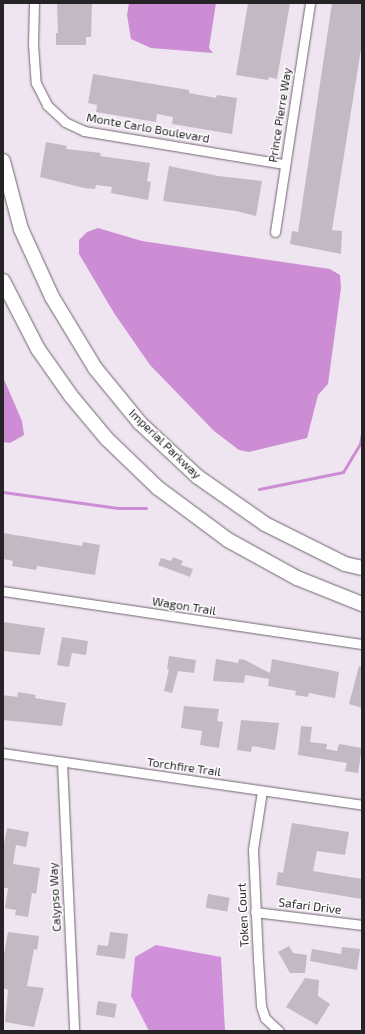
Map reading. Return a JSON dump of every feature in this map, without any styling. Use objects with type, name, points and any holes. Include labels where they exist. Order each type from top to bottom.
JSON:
[{"type":"main road","name":"Imperial Parkway","points":[[3,161],[21,229],[52,297],[95,368],[140,423],[198,477],[265,524],[345,564],[362,568]]},
{"type":"main road","points":[[3,281],[38,349],[71,396],[107,439],[158,488],[228,540],[297,578],[362,604]]},
{"type":"street","name":"Monte Carlo Boulevard","points":[[34,3],[33,44],[36,83],[47,105],[65,122],[84,131],[284,164]]},
{"type":"street","name":"Prince Pierre Way","points":[[274,232],[310,3]]},
{"type":"street","name":"Wagon Trail","points":[[3,591],[362,644]]},
{"type":"street","name":"Torchfire Trail","points":[[3,752],[62,762],[362,805]]},
{"type":"street","name":"Calypso Way","points":[[62,762],[74,1031]]},
{"type":"street","name":"Token Court","points":[[262,791],[253,849],[261,1006],[266,1018],[279,1031]]},
{"type":"street","name":"Safari Drive","points":[[256,912],[362,925]]},
{"type":"shaded area","points":[[129,3],[216,3],[209,48],[213,53],[151,48],[131,39],[127,15]]},
{"type":"shaded area","points":[[98,228],[142,241],[330,269],[340,275],[341,288],[328,384],[318,395],[307,438],[249,452],[239,450],[214,431],[150,365],[114,313],[79,254],[79,240],[87,232]]},
{"type":"shaded area","points":[[3,377],[22,421],[24,435],[10,443],[3,442]]},
{"type":"shaded area","points":[[156,945],[221,957],[225,1031],[149,1031],[131,996],[135,957]]},
{"type":"building","points":[[57,3],[92,3],[91,37],[86,37],[86,45],[56,45],[56,33],[58,33]]},
{"type":"building","points":[[248,3],[290,3],[277,79],[269,77],[268,80],[236,75]]},
{"type":"building","points":[[332,3],[362,3],[362,43],[332,230],[342,231],[341,254],[290,244],[292,231],[298,232]]},
{"type":"building","points":[[93,74],[189,90],[189,93],[216,98],[217,95],[237,98],[232,134],[172,124],[173,117],[157,114],[156,122],[96,112],[97,105],[88,103]]},
{"type":"building","points":[[46,142],[67,146],[66,149],[101,153],[100,156],[150,163],[147,181],[151,182],[148,200],[111,193],[112,187],[96,185],[95,189],[84,188],[40,177]]},
{"type":"building","points":[[169,166],[218,176],[262,181],[256,216],[236,211],[163,201]]},
{"type":"building","points":[[3,533],[82,546],[83,542],[100,545],[95,575],[37,566],[36,570],[12,566],[13,561],[3,559]]},
{"type":"building","points":[[173,557],[183,561],[181,565],[193,569],[190,577],[158,565],[161,558],[171,561]]},
{"type":"building","points":[[3,622],[45,628],[40,655],[3,651]]},
{"type":"building","points":[[62,637],[88,641],[86,655],[72,653],[69,667],[57,665]]},
{"type":"building","points":[[169,656],[196,660],[194,673],[178,671],[172,693],[164,691],[169,669],[167,669]]},
{"type":"building","points":[[216,659],[238,663],[239,659],[245,660],[270,673],[272,659],[339,672],[335,698],[309,693],[308,697],[295,695],[296,691],[268,686],[269,679],[245,675],[244,683],[213,681]]},
{"type":"building","points":[[359,666],[362,667],[362,708],[349,704]]},
{"type":"building","points":[[18,692],[36,695],[35,698],[66,703],[62,726],[3,720],[3,695],[17,697]]},
{"type":"building","points":[[184,706],[219,709],[217,721],[223,722],[219,748],[200,745],[202,731],[181,728]]},
{"type":"building","points":[[241,720],[279,723],[275,750],[252,746],[251,752],[237,750]]},
{"type":"building","points":[[301,726],[312,727],[310,742],[327,744],[326,749],[337,751],[339,744],[362,748],[358,773],[345,771],[347,763],[298,755]]},
{"type":"building","points":[[292,823],[349,832],[345,855],[317,851],[313,871],[362,879],[362,899],[276,885],[278,872],[283,873]]},
{"type":"building","points":[[7,828],[29,832],[26,847],[16,845],[13,864],[40,868],[36,894],[32,893],[28,917],[15,915],[16,910],[5,908],[8,888],[3,888],[3,850]]},
{"type":"building","points":[[208,894],[230,898],[227,912],[206,908]]},
{"type":"building","points":[[8,932],[39,936],[37,950],[34,949],[27,986],[44,988],[34,1027],[5,1022],[8,990],[3,988],[3,960]]},
{"type":"building","points":[[110,932],[128,934],[125,959],[96,955],[98,945],[108,946]]},
{"type":"building","points":[[289,946],[293,953],[307,955],[305,973],[290,973],[278,952]]},
{"type":"building","points":[[342,947],[360,949],[357,970],[310,961],[312,949],[341,954]]},
{"type":"building","points":[[305,978],[319,980],[318,996],[330,1004],[317,1025],[286,1007]]},
{"type":"building","points":[[98,1001],[117,1004],[115,1018],[96,1015]]},
{"type":"waterway","points":[[259,489],[343,472],[360,444],[362,434]]},
{"type":"waterway","points":[[3,492],[118,508],[146,508]]}]
